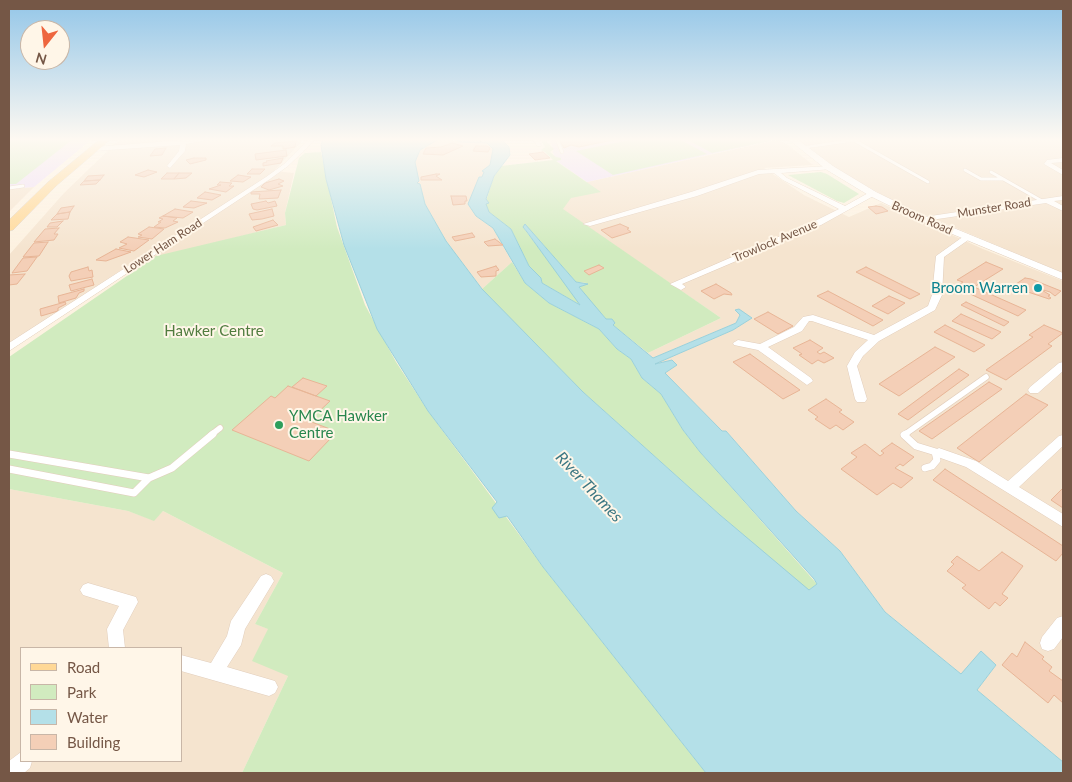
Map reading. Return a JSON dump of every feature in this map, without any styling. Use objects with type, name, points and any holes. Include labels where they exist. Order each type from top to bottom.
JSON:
[{"type":"main road","points":[[10,224],[64,175]]},
{"type":"street","name":"Lower Ham Road","points":[[9,348],[271,175]]},
{"type":"street","points":[[587,224],[694,194],[748,175]]},
{"type":"street","points":[[781,175],[844,208]]},
{"type":"street","name":"Broom Road","points":[[842,175],[873,194],[924,219],[1063,277]]},
{"type":"street","name":"Trowlock Avenue","points":[[676,284],[818,223],[873,194]]},
{"type":"street","name":"Munster Road","points":[[924,219],[1063,198]]},
{"type":"street","points":[[1044,201],[1063,209]]},
{"type":"street","points":[[861,399],[852,366],[859,354],[875,339],[932,308],[937,295],[940,256],[967,238]]},
{"type":"street","points":[[761,348],[798,329],[806,319],[813,318],[875,339]]},
{"type":"street","points":[[738,343],[761,348],[807,381]]},
{"type":"street","points":[[1034,390],[1063,365]]},
{"type":"street","points":[[1009,488],[1063,439]]},
{"type":"street","points":[[937,452],[971,464],[1063,521]]},
{"type":"street","points":[[215,671],[235,639],[237,627],[266,581]]},
{"type":"street","points":[[88,590],[130,602],[115,629],[117,647]]},
{"type":"street","points":[[1048,642],[1063,624]]},
{"type":"street","points":[[182,664],[215,671],[269,687]]},
{"type":"street","points":[[10,773],[22,762]]},
{"type":"lane","points":[[916,175],[928,182]]},
{"type":"lane","points":[[975,175],[981,179],[1002,179]]},
{"type":"lane","points":[[996,175],[1044,201]]},
{"type":"lane","points":[[9,188],[23,186]]},
{"type":"lane","points":[[925,468],[932,466],[937,460],[937,452],[916,446],[904,435],[986,377]]},
{"type":"lane","points":[[9,469],[134,493],[149,478],[172,468],[220,428]]},
{"type":"lane","points":[[9,454],[149,478]]},
{"type":"shaded area","points":[[9,175],[48,175],[34,187],[9,189]]},
{"type":"shaded area","points":[[82,175],[293,175],[285,213],[286,225],[130,264],[9,345],[9,255],[64,193]]},
{"type":"shaded area","points":[[416,175],[483,175],[479,178],[469,204],[476,216],[493,228],[512,262],[482,289],[446,241],[425,204],[420,185],[416,183]]},
{"type":"shaded area","points":[[578,175],[616,175],[587,182]]},
{"type":"shaded area","points":[[616,175],[775,175],[804,195],[849,217],[881,203],[983,249],[1063,281],[1063,762],[977,690],[996,665],[961,674],[885,612],[840,551],[796,511],[726,431],[722,431],[665,373],[677,365],[672,360],[654,364],[733,330],[751,318],[735,311],[740,315],[736,323],[653,358],[648,353],[721,318],[542,196],[587,182]]},
{"type":"shaded area","points":[[847,175],[1063,175],[1063,273],[899,204]]},
{"type":"shaded area","points":[[34,187],[9,212],[9,189]]},
{"type":"shaded area","points":[[9,489],[128,511],[153,520],[163,511],[283,573],[255,624],[269,629],[288,676],[242,773],[9,773]]},
{"type":"green space","points":[[9,175],[27,175],[16,184],[9,184]]},
{"type":"green space","name":"Hawker Centre","points":[[295,175],[326,175],[337,227],[365,305],[396,362],[428,411],[543,567],[706,773],[242,773],[288,676],[252,661],[268,629],[255,624],[283,573],[163,511],[154,521],[128,511],[9,489],[9,357],[156,256],[286,225],[285,213]]},
{"type":"green space","points":[[577,175],[601,192],[571,198],[563,209],[721,318],[648,353],[613,325],[612,319],[606,319],[587,298],[579,287],[587,283],[576,282],[532,232],[523,227],[582,306],[542,283],[541,278],[529,266],[511,229],[489,212],[485,204],[494,176]]},
{"type":"green space","points":[[789,175],[829,175],[859,194],[844,203]]},
{"type":"green space","points":[[512,262],[525,283],[549,303],[599,329],[617,349],[631,359],[642,378],[661,394],[683,430],[700,452],[817,584],[809,590],[803,587],[720,515],[583,392],[495,303],[482,289]]},
{"type":"water","name":"River Thames","points":[[325,175],[418,175],[419,181],[417,183],[420,184],[425,204],[446,241],[482,289],[583,392],[720,515],[809,590],[817,584],[814,579],[700,452],[683,430],[661,394],[642,378],[631,359],[617,349],[599,329],[549,303],[525,283],[493,228],[476,216],[468,204],[479,177],[494,175],[486,199],[489,203],[486,204],[489,212],[511,229],[529,266],[541,278],[542,283],[580,305],[523,227],[525,224],[576,282],[588,284],[579,287],[606,319],[612,319],[615,323],[613,325],[653,358],[736,323],[740,315],[735,310],[739,309],[752,318],[733,330],[655,364],[672,360],[677,365],[665,373],[722,431],[726,431],[796,511],[840,551],[885,612],[961,674],[981,651],[996,665],[977,690],[1063,762],[1063,773],[706,773],[543,567],[507,516],[499,518],[492,508],[497,502],[428,411],[377,329],[344,245]]},
{"type":"building","points":[[104,175],[100,180],[84,181],[88,176]]},
{"type":"building","points":[[165,175],[177,175],[174,179],[161,179]]},
{"type":"building","points":[[177,175],[189,175],[186,178],[174,179]]},
{"type":"building","points":[[237,175],[251,177],[243,182],[230,181]]},
{"type":"building","points":[[437,175],[442,180],[421,180],[421,177]]},
{"type":"building","points":[[279,179],[284,181],[278,184],[283,186],[269,190],[261,187],[265,183]]},
{"type":"building","points":[[100,180],[96,184],[80,185],[84,181]]},
{"type":"building","points":[[220,182],[232,183],[229,186],[234,186],[226,192],[209,189],[221,185],[217,185]]},
{"type":"building","points":[[281,190],[278,198],[259,199],[260,194],[251,194],[251,192]]},
{"type":"building","points":[[205,192],[221,195],[212,200],[197,198]]},
{"type":"building","points":[[451,196],[466,196],[467,201],[465,201],[465,204],[453,205]]},
{"type":"building","points":[[191,201],[207,203],[194,208],[183,207]]},
{"type":"building","points":[[266,201],[268,203],[275,201],[277,206],[257,210],[253,209],[251,204]]},
{"type":"building","points":[[74,206],[70,212],[57,214],[61,208]]},
{"type":"building","points":[[876,206],[888,211],[876,214],[868,207]]},
{"type":"building","points":[[175,209],[193,212],[183,218],[163,216]]},
{"type":"building","points":[[272,209],[274,216],[262,219],[252,220],[249,214]]},
{"type":"building","points":[[70,212],[68,219],[51,220],[57,214]]},
{"type":"building","points":[[163,216],[177,218],[173,221],[178,222],[165,228],[154,227],[161,222],[158,222],[163,219],[159,218]]},
{"type":"building","points":[[273,220],[278,225],[256,231],[253,227]]},
{"type":"building","points":[[63,221],[57,227],[47,227],[50,223]]},
{"type":"building","points":[[620,224],[629,228],[627,229],[631,232],[612,238],[601,230]]},
{"type":"building","points":[[149,227],[164,229],[152,239],[138,237],[142,235],[138,234]]},
{"type":"building","points":[[59,228],[54,234],[58,234],[54,240],[34,242],[45,229]]},
{"type":"building","points":[[472,233],[475,237],[455,241],[452,237]]},
{"type":"building","points":[[128,237],[149,240],[134,251],[119,248],[127,244],[120,242]]},
{"type":"building","points":[[495,239],[503,245],[488,246],[484,242]]},
{"type":"building","points":[[48,242],[39,256],[23,257],[34,243]]},
{"type":"building","points":[[116,249],[131,252],[106,261],[96,260]]},
{"type":"building","points":[[37,257],[27,271],[12,273],[23,258]]},
{"type":"building","points":[[986,262],[1003,269],[974,287],[1026,310],[1018,316],[955,287],[963,282],[957,280]]},
{"type":"building","points":[[599,265],[604,268],[589,275],[584,271]]},
{"type":"building","points":[[496,266],[499,270],[496,271],[496,276],[481,277],[477,272]]},
{"type":"building","points":[[88,267],[89,271],[92,270],[93,277],[71,281],[69,276],[71,272]]},
{"type":"building","points":[[866,267],[920,294],[910,299],[856,272]]},
{"type":"building","points":[[25,274],[17,284],[9,285],[9,275]]},
{"type":"building","name":"Broom Warren","points":[[1025,278],[1061,291],[1055,296],[1050,292],[1040,289],[1050,295],[1048,296],[1051,298],[1049,299],[1025,291],[1016,284]]},
{"type":"building","points":[[92,279],[94,285],[71,291],[69,285]]},
{"type":"building","points":[[716,284],[732,295],[724,294],[714,299],[701,291]]},
{"type":"building","points":[[84,289],[76,298],[59,303],[58,296]]},
{"type":"building","points":[[828,291],[883,320],[873,326],[817,296]]},
{"type":"building","points":[[889,296],[905,303],[888,314],[872,306]]},
{"type":"building","points":[[65,302],[66,304],[58,308],[58,311],[41,316],[40,309]]},
{"type":"building","points":[[966,302],[1009,322],[1004,326],[961,305]]},
{"type":"building","points":[[768,312],[793,326],[778,334],[754,319]]},
{"type":"building","points":[[961,314],[1001,332],[992,339],[952,321]]},
{"type":"building","points":[[945,325],[985,345],[974,352],[934,332]]},
{"type":"building","points":[[1044,325],[1063,333],[1048,344],[1052,346],[1006,380],[986,370],[1033,337],[1029,335]]},
{"type":"building","points":[[810,340],[823,348],[817,352],[820,354],[824,352],[834,358],[824,363],[818,360],[812,364],[793,348]]},
{"type":"building","points":[[935,347],[955,357],[899,396],[879,384]]},
{"type":"building","points":[[750,354],[800,390],[783,399],[733,362]]},
{"type":"building","points":[[959,369],[969,375],[908,420],[898,414]]},
{"type":"building","points":[[303,378],[327,386],[316,396],[292,387]]},
{"type":"building","points":[[989,382],[1002,389],[932,439],[919,431]]},
{"type":"building","name":"YMCA Hawker Centre","points":[[288,386],[330,401],[309,421],[330,429],[324,435],[331,438],[309,461],[232,430],[271,396],[275,398]]},
{"type":"building","points":[[1026,394],[1048,405],[979,462],[957,448]]},
{"type":"building","points":[[826,399],[842,410],[839,412],[854,422],[843,430],[836,425],[830,429],[815,419],[818,417],[808,410]]},
{"type":"building","points":[[892,443],[914,457],[903,466],[900,464],[895,468],[913,478],[901,488],[893,483],[877,495],[841,469],[857,457],[851,453],[865,444],[880,456],[884,453],[881,451]]},
{"type":"building","points":[[945,469],[1063,546],[1063,553],[1056,561],[933,480]]},
{"type":"building","points":[[1063,488],[1063,508],[1051,500]]},
{"type":"building","points":[[1002,552],[1023,566],[1002,594],[1008,598],[1000,606],[995,602],[989,609],[962,588],[966,585],[947,571],[954,564],[951,562],[957,556],[979,571]]},
{"type":"building","points":[[1025,642],[1044,657],[1042,659],[1052,667],[1049,671],[1063,681],[1063,703],[1054,695],[1048,703],[1002,665],[1012,653],[1017,657]]},
{"type":"place","name":"Broom Warren","points":[[1038,288]]},
{"type":"place","name":"YMCA Hawker Centre","points":[[279,425]]}]
